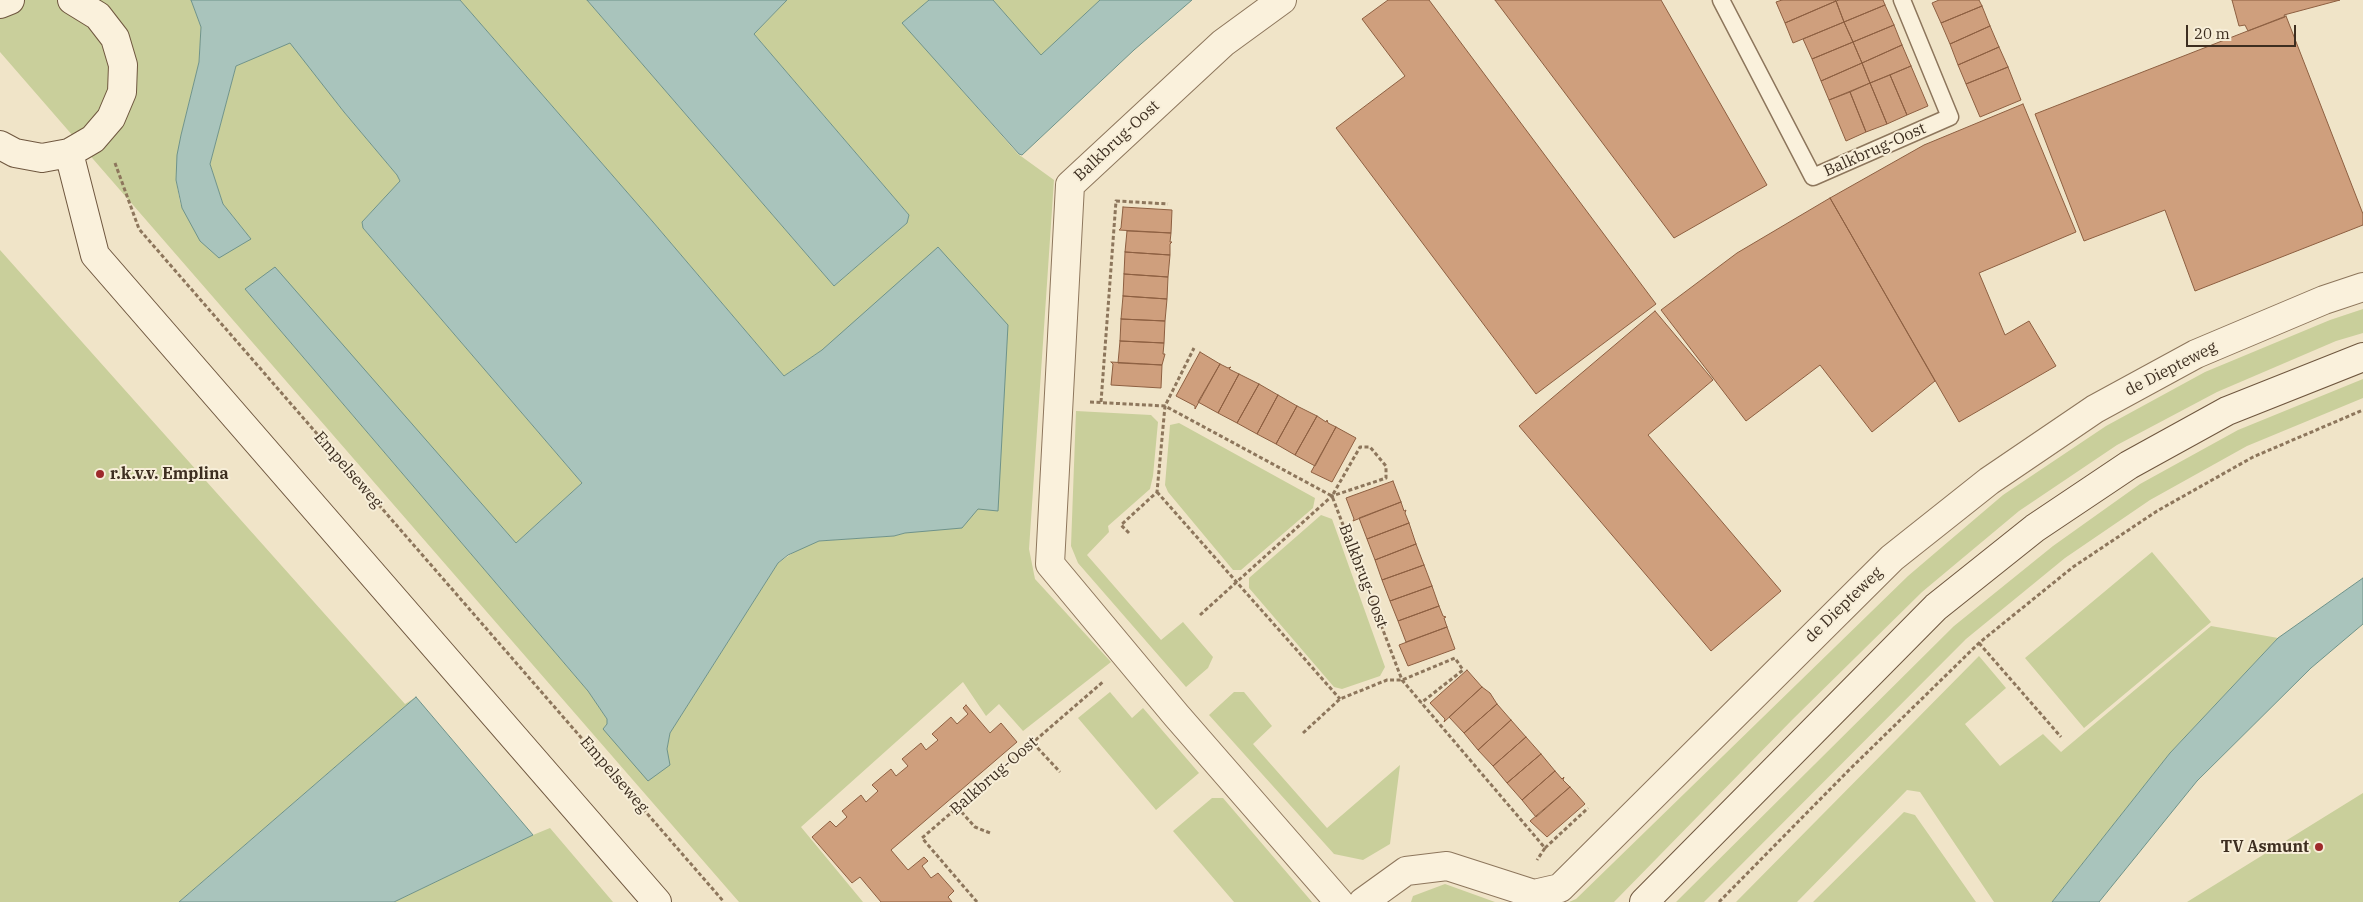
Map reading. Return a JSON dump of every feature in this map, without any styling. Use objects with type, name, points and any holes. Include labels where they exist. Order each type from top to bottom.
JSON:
[{"type":"street","points":[[0,4],[10,0]]},
{"type":"street","points":[[0,145],[15,153],[42,158],[69,153],[93,139],[111,118],[122,92],[122,65],[115,38],[98,16],[75,0]]},
{"type":"street","name":"Balkbrug-Oost","points":[[1282,0],[1223,42],[1070,185],[1050,564],[1129,659],[1339,902]]},
{"type":"street","points":[[69,153],[95,255],[657,902]]},
{"type":"street","name":"de Diepteweg","points":[[1363,902],[1406,871],[1447,866],[1534,894],[1560,888],[1892,558],[1989,481],[2095,409],[2196,354],[2324,300],[2363,288]]},
{"type":"street","points":[[1644,902],[1936,607],[2036,528],[2129,465],[2227,411],[2363,357]]},
{"type":"lane","name":"Balkbrug-Oost","points":[[1721,0],[1813,177],[1950,117],[1902,0]]},
{"type":"path","name":"Empelseweg","points":[[113,158],[139,229],[724,902]]},
{"type":"path","points":[[1101,402],[1116,201],[1168,204]]},
{"type":"path","points":[[1129,533],[1121,525],[1156,492],[1165,406],[1194,348]]},
{"type":"path","points":[[1060,399],[1165,406],[1332,496],[1386,478],[1386,466],[1370,447],[1360,447],[1332,496],[1200,615]]},
{"type":"path","points":[[1719,902],[1849,770],[1979,643],[2073,567],[2157,511],[2253,457],[2363,410]]},
{"type":"path","points":[[1156,492],[1340,699]]},
{"type":"path","name":"Balkbrug-Oost","points":[[1332,496],[1402,680],[1545,848]]},
{"type":"path","points":[[1979,643],[2061,737]]},
{"type":"path","points":[[1303,733],[1340,699],[1387,680],[1402,680],[1455,658],[1463,670],[1422,703]]},
{"type":"path","name":"Balkbrug-Oost","points":[[977,902],[922,838],[1129,659]]},
{"type":"path","points":[[1033,742],[1060,772]]},
{"type":"path","points":[[957,807],[975,827],[990,833]]},
{"type":"path","points":[[1516,888],[1545,848],[1588,808]]},
{"type":"green space","points":[[0,0],[191,0],[201,27],[199,62],[181,135],[176,180],[180,202],[182,208],[251,239],[223,204],[210,164],[236,66],[290,42],[344,112],[397,175],[400,182],[362,222],[363,228],[582,483],[516,543],[393,404],[245,289],[588,691],[607,719],[607,724],[603,729],[667,749],[670,733],[778,563],[800,548],[819,541],[894,536],[905,533],[822,350],[784,376],[460,0],[587,0],[834,286],[907,223],[909,215],[754,34],[787,0],[929,0],[903,23],[1018,154],[1054,180],[1029,549],[1035,579],[1111,662],[1023,731],[999,704],[986,716],[963,682],[801,827],[863,902],[739,902],[0,52]]},
{"type":"green space","points":[[993,0],[1100,0],[1041,56]]},
{"type":"green space","name":"r.k.v.v. Emplina","points":[[0,250],[405,704],[416,697],[179,902],[0,902]]},
{"type":"green space","points":[[2363,309],[2363,333],[2336,341],[2217,392],[2117,445],[2019,511],[1922,592],[1792,720],[1614,902],[1569,902],[1576,899],[1908,576],[2003,495],[2106,426],[2205,372],[2330,320]]},
{"type":"green space","points":[[2363,379],[2363,398],[2247,446],[2150,500],[2065,558],[1966,639],[1704,902],[1676,902],[1954,626],[2053,546],[2140,484],[2238,430]]},
{"type":"green space","points":[[1076,411],[1151,415],[1158,422],[1150,489],[1108,526],[1109,532],[1087,555],[1161,640],[1183,622],[1213,657],[1208,668],[1186,687],[1078,563],[1071,546]]},
{"type":"green space","points":[[1179,423],[1315,498],[1313,508],[1241,570],[1233,570],[1168,492],[1165,485],[1170,425]]},
{"type":"green space","points":[[1321,515],[1332,519],[1385,667],[1380,676],[1342,689],[1334,687],[1249,588],[1249,578]]},
{"type":"green space","points":[[2152,552],[2211,622],[2084,728],[2025,658]]},
{"type":"green space","points":[[2211,626],[2278,638],[2171,752],[2052,902],[1994,902],[1920,792],[1907,790],[1797,902],[1736,902],[1979,656],[2006,688],[1965,724],[2000,766],[2043,734],[2061,752]]},
{"type":"green space","points":[[1110,692],[1132,718],[1143,708],[1199,773],[1156,810],[1078,718]]},
{"type":"green space","points":[[1234,692],[1244,692],[1272,726],[1253,744],[1327,828],[1400,765],[1390,844],[1363,860],[1334,854],[1209,715]]},
{"type":"green space","name":"TV Asmunt","points":[[2363,793],[2363,902],[2187,902]]},
{"type":"green space","points":[[1212,798],[1223,798],[1312,902],[1234,902],[1173,831]]},
{"type":"green space","points":[[1904,812],[1915,815],[1976,902],[1813,902]]},
{"type":"green space","points":[[550,828],[613,902],[394,902],[533,835]]},
{"type":"green space","points":[[1445,884],[1495,902],[1411,902],[1413,896]]},
{"type":"water","points":[[191,0],[460,0],[784,376],[822,350],[938,247],[1008,325],[998,511],[978,509],[962,528],[905,533],[894,536],[819,541],[788,555],[778,563],[670,733],[667,749],[670,765],[648,781],[603,729],[607,724],[607,719],[588,691],[245,289],[275,267],[516,543],[582,483],[363,228],[362,222],[400,181],[290,43],[236,66],[210,164],[223,204],[251,239],[219,258],[200,241],[182,208],[176,180],[177,155],[199,62],[201,27]]},
{"type":"water","points":[[587,0],[787,0],[754,34],[909,215],[907,223],[834,286]]},
{"type":"water","points":[[929,0],[993,0],[1041,55],[1100,0],[1192,0],[1134,50],[1022,155],[1019,154],[902,23]]},
{"type":"water","points":[[2363,578],[2363,624],[2311,668],[2197,781],[2099,902],[2052,902],[2170,753],[2278,638]]},
{"type":"water","points":[[416,697],[533,835],[394,902],[179,902]]},
{"type":"building","points":[[1388,0],[1429,0],[1656,304],[1536,394],[1336,128],[1405,76],[1362,19]]},
{"type":"building","points":[[1495,0],[1661,0],[1767,185],[1674,238]]},
{"type":"building","points":[[1782,0],[1836,1],[1785,23],[1776,2]]},
{"type":"building","points":[[1883,0],[1885,5],[1844,22],[1836,1]]},
{"type":"building","points":[[1939,0],[1979,0],[1982,6],[1941,23],[1932,3]]},
{"type":"building","points":[[2232,0],[2340,0],[2284,15],[2285,17],[2248,31],[2245,25],[2239,26]]},
{"type":"building","points":[[1836,1],[1844,22],[1793,43],[1785,23]]},
{"type":"building","points":[[1885,5],[1894,25],[1853,42],[1844,22]]},
{"type":"building","points":[[1982,6],[1990,26],[1950,44],[1941,23]]},
{"type":"building","points":[[2286,16],[2363,214],[2363,225],[2195,291],[2165,210],[2084,241],[2035,114]]},
{"type":"building","points":[[1844,22],[1853,42],[1812,59],[1803,39]]},
{"type":"building","points":[[1894,25],[1902,45],[1862,63],[1853,42]]},
{"type":"building","points":[[1990,26],[1999,47],[1958,65],[1950,44]]},
{"type":"building","points":[[1853,42],[1862,63],[1821,81],[1812,59]]},
{"type":"building","points":[[1902,45],[1911,66],[1870,83],[1862,63]]},
{"type":"building","points":[[1999,47],[2008,67],[1966,84],[1958,65]]},
{"type":"building","points":[[1862,63],[1870,83],[1829,100],[1821,81]]},
{"type":"building","points":[[1911,66],[1928,106],[1907,115],[1890,75]]},
{"type":"building","points":[[2008,67],[2021,100],[1980,117],[1966,84]]},
{"type":"building","points":[[1890,75],[1907,115],[1887,124],[1870,83]]},
{"type":"building","points":[[1870,83],[1887,124],[1866,132],[1850,92]]},
{"type":"building","points":[[1850,92],[1866,132],[1846,141],[1829,100]]},
{"type":"building","points":[[2023,104],[2076,232],[1979,273],[2005,335],[2029,321],[2056,366],[1959,422],[1830,198],[1924,145]]},
{"type":"building","points":[[1830,198],[1935,381],[1872,432],[1820,365],[1746,421],[1661,310],[1737,253]]},
{"type":"building","points":[[1123,207],[1172,210],[1171,233],[1119,230],[1121,228]]},
{"type":"building","points":[[1127,231],[1171,233],[1170,255],[1125,252]]},
{"type":"building","points":[[1125,252],[1170,255],[1168,277],[1124,274]]},
{"type":"building","points":[[1124,274],[1168,277],[1167,299],[1123,296]]},
{"type":"building","points":[[1123,296],[1167,299],[1165,321],[1121,319]]},
{"type":"building","points":[[1655,311],[1713,380],[1648,435],[1781,591],[1711,651],[1519,426]]},
{"type":"building","points":[[1121,319],[1165,321],[1164,343],[1120,341]]},
{"type":"building","points":[[1120,341],[1164,343],[1163,354],[1165,354],[1162,365],[1118,363]]},
{"type":"building","points":[[1200,352],[1220,364],[1195,409],[1195,406],[1176,396]]},
{"type":"building","points":[[1111,362],[1162,365],[1161,388],[1111,385],[1113,364]]},
{"type":"building","points":[[1220,364],[1228,368],[1231,367],[1229,369],[1239,374],[1218,413],[1198,402]]},
{"type":"building","points":[[1239,374],[1259,384],[1237,423],[1218,413]]},
{"type":"building","points":[[1259,384],[1278,395],[1257,434],[1237,423]]},
{"type":"building","points":[[1278,395],[1297,406],[1276,444],[1257,434]]},
{"type":"building","points":[[1297,406],[1317,416],[1295,455],[1276,444]]},
{"type":"building","points":[[1317,416],[1326,422],[1327,420],[1328,423],[1336,427],[1315,466],[1295,455]]},
{"type":"building","points":[[1336,427],[1356,438],[1332,482],[1311,472]]},
{"type":"building","points":[[1393,481],[1401,502],[1353,521],[1354,519],[1346,498]]},
{"type":"building","points":[[1401,502],[1404,511],[1406,510],[1405,513],[1409,523],[1367,539],[1359,518]]},
{"type":"building","points":[[1409,523],[1416,544],[1375,560],[1367,539]]},
{"type":"building","points":[[1416,544],[1424,565],[1382,580],[1375,560]]},
{"type":"building","points":[[1424,565],[1432,586],[1390,601],[1382,580]]},
{"type":"building","points":[[1432,586],[1439,606],[1398,621],[1390,601]]},
{"type":"building","points":[[1439,606],[1443,616],[1446,617],[1444,618],[1447,627],[1406,642],[1398,621]]},
{"type":"building","points":[[1447,627],[1455,649],[1408,666],[1399,645]]},
{"type":"building","points":[[1467,670],[1482,687],[1444,722],[1445,719],[1430,703]]},
{"type":"building","points":[[1482,687],[1490,693],[1497,704],[1464,733],[1449,717]]},
{"type":"building","points":[[1497,704],[1511,720],[1478,750],[1464,733]]},
{"type":"building","points":[[966,705],[990,733],[1001,723],[1017,742],[891,850],[908,870],[924,857],[928,861],[922,866],[931,878],[938,873],[954,891],[948,897],[952,902],[881,902],[860,877],[852,883],[812,837],[830,821],[836,827],[847,817],[842,811],[861,795],[866,802],[878,791],[872,785],[891,769],[896,776],[908,766],[902,759],[921,743],[926,750],[938,740],[932,734],[951,717],[957,724],[968,714],[963,708]]},
{"type":"building","points":[[1511,720],[1526,737],[1493,766],[1478,750]]},
{"type":"building","points":[[1526,737],[1541,754],[1507,783],[1493,766]]},
{"type":"building","points":[[1541,754],[1555,771],[1522,800],[1507,783]]},
{"type":"building","points":[[1555,771],[1562,779],[1564,777],[1563,780],[1570,787],[1536,817],[1522,800]]},
{"type":"building","points":[[1570,787],[1585,804],[1547,837],[1530,821]]},
{"type":"place","name":"r.k.v.v. Emplina","points":[[100,474]]},
{"type":"place","name":"TV Asmunt","points":[[2319,847]]}]
